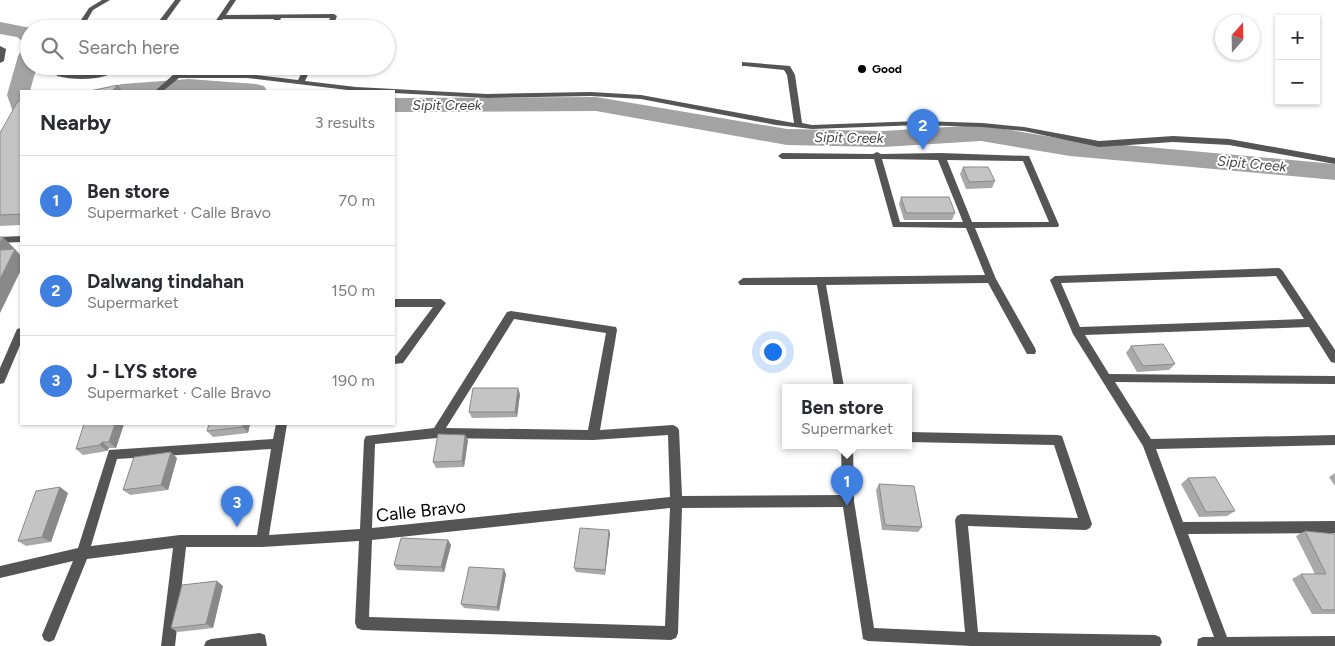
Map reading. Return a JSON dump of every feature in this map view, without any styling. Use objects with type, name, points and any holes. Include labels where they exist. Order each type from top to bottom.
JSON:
[{"type":"street","points":[[83,20],[85,16],[107,0]]},
{"type":"street","points":[[163,20],[178,0]]},
{"type":"street","points":[[220,20],[233,0]]},
{"type":"street","points":[[277,20],[279,16]]},
{"type":"street","points":[[222,17],[334,16],[332,20]]},
{"type":"street","points":[[0,48],[2,48],[0,61]]},
{"type":"street","points":[[745,64],[787,68],[791,76],[798,126]]},
{"type":"street","points":[[67,75],[85,75]]},
{"type":"street","points":[[300,83],[304,75]]},
{"type":"street","points":[[160,90],[168,81],[180,76],[247,76],[300,83],[487,96],[591,94],[641,96],[798,126],[860,127],[920,123],[982,125],[1024,128],[1099,144],[1173,139],[1229,142],[1335,161]]},
{"type":"street","points":[[782,156],[877,155],[1026,158],[1055,225],[896,225],[877,155]]},
{"type":"street","points":[[940,156],[991,279],[1031,351]]},
{"type":"street","points":[[0,240],[20,239]]},
{"type":"street","points":[[1224,645],[1182,528],[1148,444],[1077,331],[1055,280],[1279,272],[1335,359]]},
{"type":"street","points":[[743,282],[991,279]]},
{"type":"street","points":[[821,281],[838,384]]},
{"type":"street","points":[[395,304],[441,303],[400,360],[395,360]]},
{"type":"street","points":[[437,432],[511,315],[612,330],[593,435]]},
{"type":"street","points":[[1077,331],[1311,323]]},
{"type":"street","points":[[0,380],[20,334]]},
{"type":"street","points":[[1108,378],[1335,380]]},
{"type":"street","points":[[262,541],[276,444],[281,425]]},
{"type":"street","points":[[673,430],[676,502],[671,633],[362,624],[370,440],[437,432],[593,435],[673,430]]},
{"type":"street","points":[[912,437],[1058,440],[1086,524],[962,520],[972,639]]},
{"type":"street","points":[[1148,444],[1335,440]]},
{"type":"street","points":[[49,635],[83,553],[113,454],[276,444]]},
{"type":"street","points":[[847,449],[848,501],[868,634],[972,639],[1155,642]]},
{"type":"street","name":"Calle Bravo","points":[[0,572],[83,553],[180,541],[262,541],[365,535],[676,502],[848,501]]},
{"type":"street","points":[[1182,528],[1335,527]]},
{"type":"street","points":[[168,646],[180,541]]},
{"type":"street","points":[[211,646],[260,640],[260,646]]},
{"type":"street","points":[[1202,644],[1335,643]]},
{"type":"building","points":[[118,85],[113,90],[95,90]]},
{"type":"building","points":[[18,101],[20,101],[20,214],[0,215],[0,133]]},
{"type":"building","points":[[963,167],[988,167],[995,181],[969,182]]},
{"type":"building","points":[[901,197],[949,197],[955,213],[906,213]]},
{"type":"building","points":[[15,249],[0,279],[0,250]]},
{"type":"building","points":[[1163,344],[1175,364],[1143,366],[1131,346]]},
{"type":"building","points":[[473,388],[518,388],[515,412],[469,412]]},
{"type":"building","points":[[84,425],[115,425],[109,442],[76,449]]},
{"type":"building","points":[[209,425],[243,425],[243,427],[207,431]]},
{"type":"building","points":[[438,434],[465,435],[462,461],[433,462]]},
{"type":"building","points":[[171,452],[161,485],[123,490],[134,457]]},
{"type":"building","points":[[1215,477],[1235,511],[1206,512],[1188,478]]},
{"type":"building","points":[[879,484],[914,486],[922,527],[885,525]]},
{"type":"building","points":[[60,487],[42,537],[18,541],[36,491]]},
{"type":"building","points":[[580,528],[609,530],[605,570],[574,568]]},
{"type":"building","points":[[1305,531],[1335,534],[1335,610],[1322,610],[1301,574],[1326,574]]},
{"type":"building","points":[[401,538],[448,540],[441,567],[394,565]]},
{"type":"building","points":[[469,567],[504,569],[497,607],[461,604]]},
{"type":"building","points":[[217,581],[206,624],[171,628],[182,585]]},
{"type":"waterway","name":"Sipit Creek","points":[[0,28],[20,31]]},
{"type":"waterway","name":"Sipit Creek","points":[[20,103],[18,95],[24,75]]},
{"type":"waterway","name":"Sipit Creek","points":[[128,90],[189,85],[248,90]]},
{"type":"waterway","name":"Sipit Creek","points":[[395,105],[596,104],[787,137],[883,139],[981,133],[1070,148],[1335,172]]},
{"type":"place","name":"Good","points":[[862,69]]},
{"type":"place","name":"Dalwang tindahan","points":[[923,150]]},
{"type":"place","name":"Ben store","points":[[847,506]]},
{"type":"place","name":"J - LYS store","points":[[237,527]]}]
